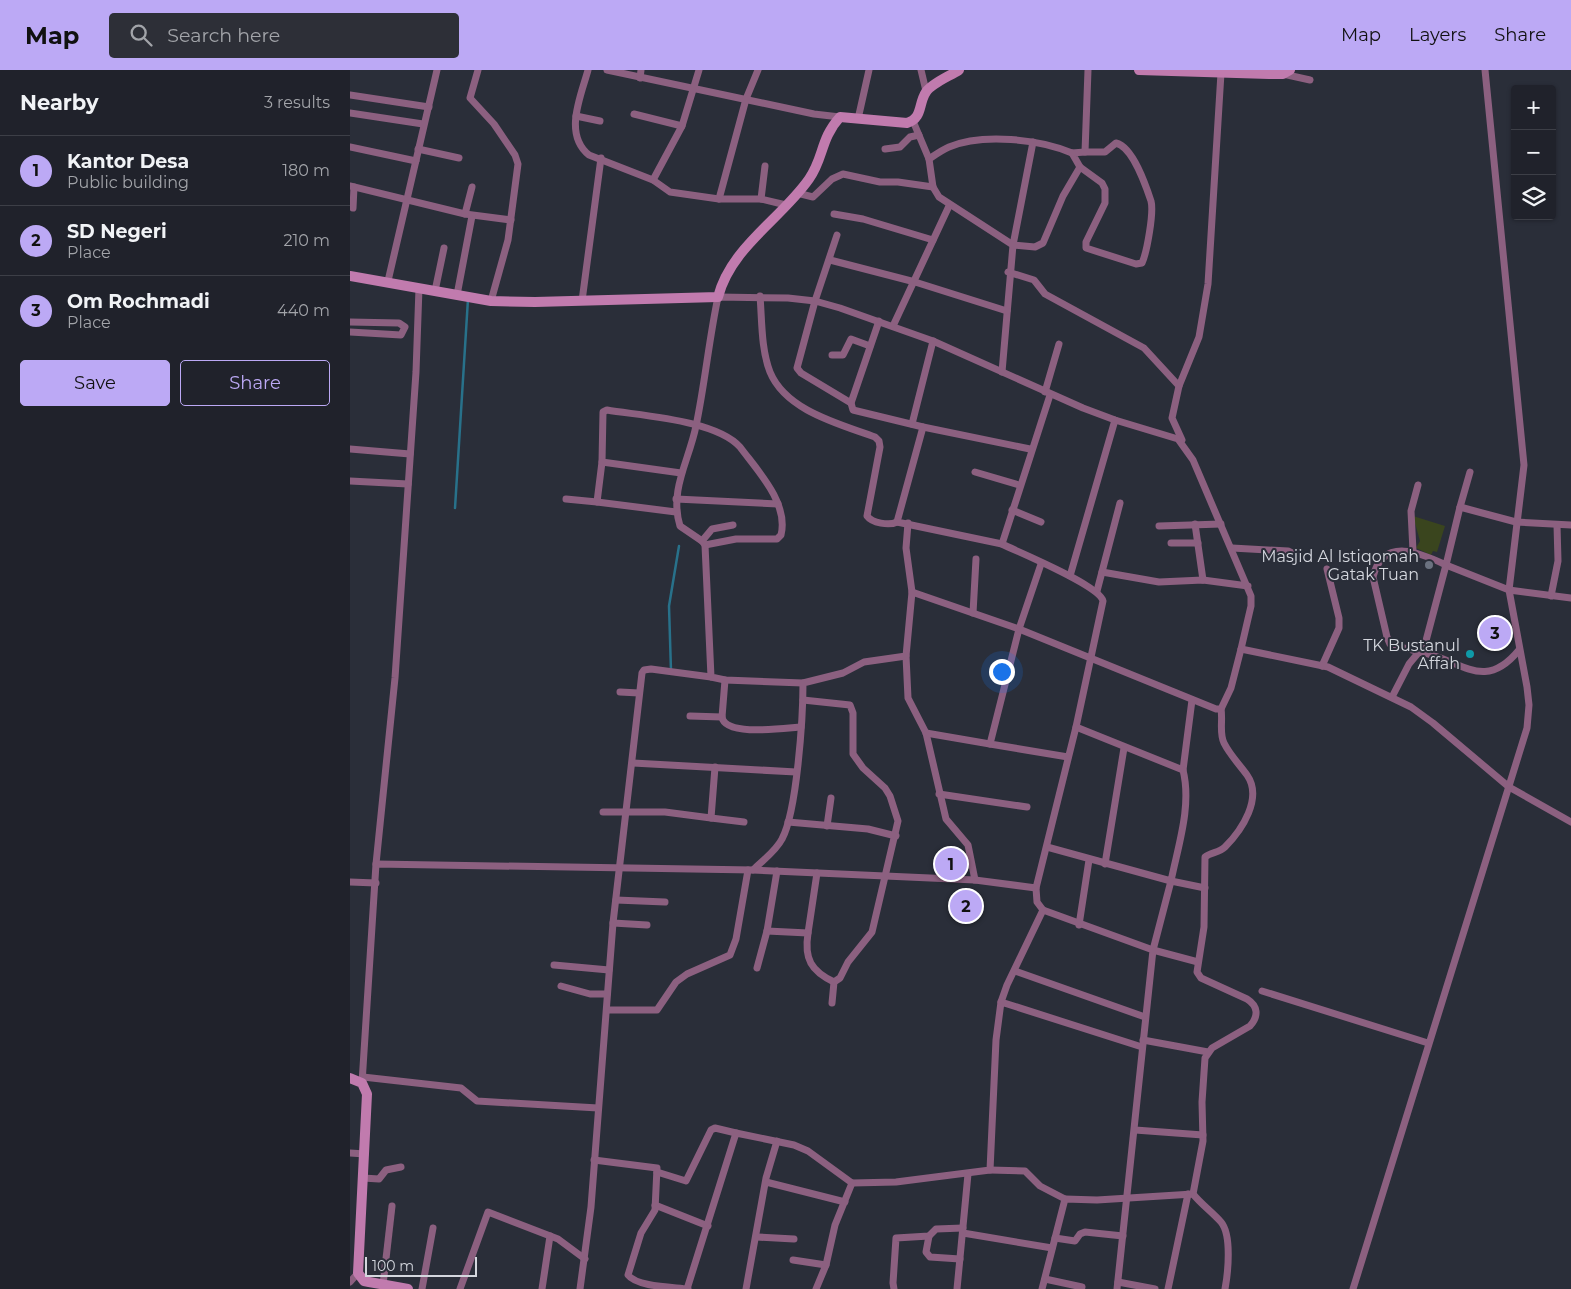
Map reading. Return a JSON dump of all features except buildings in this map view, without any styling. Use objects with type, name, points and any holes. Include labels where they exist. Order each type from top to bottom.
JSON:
[{"type":"street","points":[[388,281],[437,70]]},
{"type":"street","points":[[478,70],[470,98],[494,124],[517,160],[518,174],[508,240],[491,301]]},
{"type":"street","points":[[588,70],[576,116],[576,134],[583,150],[589,155],[601,158],[653,180],[670,192],[719,199],[761,199],[786,205]]},
{"type":"street","points":[[606,70],[814,114],[906,123],[913,121],[919,114],[926,91],[921,70]]},
{"type":"street","points":[[640,78],[641,70]]},
{"type":"street","points":[[653,180],[682,126],[695,89],[699,70]]},
{"type":"street","points":[[719,199],[746,99],[758,70]]},
{"type":"street","points":[[858,119],[869,70]]},
{"type":"street","points":[[926,91],[959,70]]},
{"type":"street","points":[[1085,152],[1088,70]]},
{"type":"street","points":[[1139,70],[1221,74],[1286,72],[1310,80]]},
{"type":"street","points":[[1353,1289],[1508,790],[1529,716],[1527,687],[1509,590],[1524,465],[1485,70]]},
{"type":"street","points":[[1001,1002],[1142,1044],[1208,1052],[1244,1030],[1254,1021],[1256,1009],[1254,1003],[1201,978],[1197,972],[1204,927],[1205,857],[1222,850],[1228,844],[1245,818],[1252,798],[1251,784],[1223,741],[1221,709],[1231,688],[1251,606],[1232,548],[1217,524],[1177,438],[1172,418],[1177,384],[1199,337],[1208,284],[1221,74]]},
{"type":"street","points":[[350,95],[429,107]]},
{"type":"street","points":[[350,113],[423,124]]},
{"type":"street","points":[[634,114],[682,126]]},
{"type":"street","points":[[576,116],[600,121]]},
{"type":"street","points":[[596,502],[602,462],[602,417],[605,410],[696,425],[733,438],[758,470],[778,504],[782,531],[777,539],[736,539],[703,543],[682,529],[676,512],[676,499],[681,473],[696,425],[718,296],[730,268],[810,178],[826,136],[840,117]]},
{"type":"street","points":[[913,121],[929,159],[933,187],[939,197],[949,206],[990,229],[1012,245],[1035,247],[1043,243],[1063,196],[1080,167]]},
{"type":"street","points":[[885,149],[900,147],[910,137],[919,135]]},
{"type":"street","points":[[929,159],[950,147],[967,142],[1000,139],[1033,142],[1058,147],[1072,153],[1105,152],[1116,143],[1122,145],[1132,154],[1151,201],[1142,263],[1136,264],[1086,248],[1086,242],[1106,197],[1102,183],[1080,167],[1072,153]]},
{"type":"street","points":[[1002,372],[1008,272],[1033,142]]},
{"type":"street","points":[[350,147],[416,161]]},
{"type":"street","points":[[418,149],[459,158]]},
{"type":"street","points":[[582,301],[601,158]]},
{"type":"street","points":[[761,199],[764,166]]},
{"type":"street","points":[[797,193],[813,197],[832,179],[843,174],[880,182],[898,182],[933,187]]},
{"type":"street","points":[[354,208],[352,186],[469,215],[511,220]]},
{"type":"street","points":[[457,295],[472,188]]},
{"type":"street","points":[[893,326],[949,206]]},
{"type":"street","points":[[834,214],[863,219],[933,240]]},
{"type":"street","points":[[837,235],[815,301],[796,368],[801,374],[850,403],[853,410],[862,414],[923,428],[1030,448]]},
{"type":"street","points":[[435,291],[444,248]]},
{"type":"street","points":[[830,260],[915,282],[1007,311]]},
{"type":"street","points":[[1008,272],[1034,280],[1045,294],[1144,348],[1177,384]]},
{"type":"street","points":[[350,276],[388,281],[491,301],[582,301],[760,296],[815,301],[879,321],[933,341],[1047,393],[1115,420],[1177,438]]},
{"type":"street","points":[[359,1276],[367,1094],[363,1080],[376,864],[390,745],[416,372],[419,288]]},
{"type":"street","points":[[760,296],[770,374],[784,392],[805,409],[875,437],[879,441],[880,447],[867,516],[875,522],[908,523],[1002,544],[1070,576],[1097,591],[1102,598],[1102,608],[1076,727],[1036,888],[1037,902],[1043,910],[1079,924],[1153,950],[1198,962]]},
{"type":"street","points":[[850,403],[879,321]]},
{"type":"street","points":[[350,322],[399,323],[404,325],[401,335],[350,332]]},
{"type":"street","points":[[404,330],[416,332]]},
{"type":"street","points":[[832,355],[842,355],[851,339],[870,346]]},
{"type":"street","points":[[912,424],[933,341]]},
{"type":"street","points":[[1002,544],[1047,393],[1058,344]]},
{"type":"street","points":[[1070,576],[1115,420]]},
{"type":"street","points":[[897,522],[923,428]]},
{"type":"street","points":[[350,449],[410,454]]},
{"type":"street","points":[[602,462],[681,473]]},
{"type":"street","points":[[975,472],[1020,485]]},
{"type":"street","points":[[1392,698],[1409,664],[1421,652],[1470,472]]},
{"type":"street","points":[[350,481],[408,484]]},
{"type":"street","points":[[1413,551],[1411,511],[1418,485]]},
{"type":"street","points":[[566,499],[676,512]]},
{"type":"street","points":[[676,499],[778,504]]},
{"type":"street","points":[[1097,591],[1120,502]]},
{"type":"street","points":[[1460,507],[1516,522],[1571,526]]},
{"type":"street","points":[[1012,510],[1042,522]]},
{"type":"street","points":[[908,523],[906,548],[912,592],[906,656],[908,698],[926,733],[947,822],[968,845],[975,880]]},
{"type":"street","points":[[1195,524],[1203,580]]},
{"type":"street","points":[[1158,526],[1217,524]]},
{"type":"street","points":[[712,677],[703,543],[712,529],[733,525]]},
{"type":"street","points":[[1550,596],[1558,560],[1557,525]]},
{"type":"street","points":[[1171,543],[1198,543]]},
{"type":"street","points":[[1232,548],[1288,551],[1302,558]]},
{"type":"street","points":[[1519,650],[1501,669],[1486,671],[1464,668],[1389,642],[1374,577],[1379,564],[1390,554],[1401,550],[1413,551],[1509,590],[1571,598]]},
{"type":"street","points":[[973,613],[976,558]]},
{"type":"street","points":[[990,744],[1020,629],[1042,564]]},
{"type":"street","points":[[1322,666],[1339,628],[1339,618],[1327,569]]},
{"type":"street","points":[[1102,572],[1159,582],[1203,580],[1243,586]]},
{"type":"street","points":[[912,592],[1020,629],[1192,700],[1221,709]]},
{"type":"street","points":[[1241,651],[1322,666],[1343,673],[1392,698],[1433,723],[1508,790],[1571,822]]},
{"type":"street","points":[[580,1289],[585,1260],[613,923],[625,811],[633,764],[642,673],[646,670],[726,680],[803,683],[843,673],[864,662],[906,656]]},
{"type":"street","points":[[726,680],[722,716],[726,724],[736,729],[801,727]]},
{"type":"street","points":[[607,1010],[657,1010],[676,982],[687,974],[730,954],[736,939],[751,870],[781,841],[788,822],[801,727],[803,683]]},
{"type":"street","points":[[620,692],[639,693]]},
{"type":"street","points":[[803,700],[845,702],[852,707],[853,754],[863,768],[885,788],[890,796],[898,821],[872,932],[850,958],[840,978],[834,982]]},
{"type":"street","points":[[1156,1289],[1117,1285],[1128,1197],[1153,950],[1182,834],[1185,792],[1183,770],[1192,700]]},
{"type":"street","points":[[690,716],[722,716]]},
{"type":"street","points":[[1076,727],[1124,748],[1183,770]]},
{"type":"street","points":[[926,733],[1068,757]]},
{"type":"street","points":[[1105,864],[1124,748]]},
{"type":"street","points":[[633,764],[796,772]]},
{"type":"street","points":[[711,818],[715,767]]},
{"type":"street","points":[[939,794],[1027,807]]},
{"type":"street","points":[[827,826],[831,798]]},
{"type":"street","points":[[603,812],[665,812],[744,822]]},
{"type":"street","points":[[788,822],[868,829],[896,836]]},
{"type":"street","points":[[1047,847],[1089,860],[1205,888]]},
{"type":"street","points":[[1079,924],[1089,860]]},
{"type":"street","points":[[376,864],[501,868],[559,866],[751,870],[975,880],[1036,888]]},
{"type":"street","points":[[757,968],[767,931],[777,871]]},
{"type":"street","points":[[817,873],[808,933],[807,956],[816,972],[834,982]]},
{"type":"street","points":[[350,882],[376,882]]},
{"type":"street","points":[[616,900],[665,902]]},
{"type":"street","points":[[990,1170],[996,1040],[1001,1002],[1043,910]]},
{"type":"street","points":[[613,923],[647,925]]},
{"type":"street","points":[[767,931],[808,933]]},
{"type":"street","points":[[554,965],[609,970]]},
{"type":"street","points":[[1014,971],[1145,1017]]},
{"type":"street","points":[[832,1003],[834,982]]},
{"type":"street","points":[[561,986],[567,986],[570,990],[584,991],[590,994],[607,994]]},
{"type":"street","points":[[1262,991],[1428,1043]]},
{"type":"street","points":[[1168,1289],[1190,1194],[1201,1157],[1203,1135],[1202,1102],[1208,1052]]},
{"type":"street","points":[[350,1078],[461,1088],[477,1101],[598,1108]]},
{"type":"street","points":[[657,1172],[686,1181],[711,1130],[715,1128],[778,1141],[808,1151],[852,1183],[896,1182],[990,1170],[1025,1171],[1045,1189],[1066,1199],[1097,1200],[1190,1194],[1223,1224],[1226,1232],[1228,1255],[1225,1289]]},
{"type":"street","points":[[1135,1130],[1203,1135]]},
{"type":"street","points":[[594,1160],[654,1166],[657,1172],[653,1214],[641,1233],[628,1275],[631,1280],[645,1284],[688,1289],[736,1133]]},
{"type":"street","points":[[746,1289],[766,1182],[778,1141]]},
{"type":"street","points":[[350,1153],[365,1154]]},
{"type":"street","points":[[364,1178],[377,1179],[386,1170],[401,1167]]},
{"type":"street","points":[[957,1289],[968,1174]]},
{"type":"street","points":[[766,1182],[845,1202]]},
{"type":"street","points":[[816,1289],[826,1265],[832,1234],[852,1183]]},
{"type":"street","points":[[1042,1289],[1066,1199]]},
{"type":"street","points":[[655,1205],[708,1226]]},
{"type":"street","points":[[383,1286],[392,1206]]},
{"type":"street","points":[[460,1289],[488,1212],[562,1241],[570,1250],[585,1260]]},
{"type":"street","points":[[422,1289],[433,1228]]},
{"type":"street","points":[[960,1259],[930,1258],[926,1252],[929,1236],[936,1229],[963,1231],[1052,1248]]},
{"type":"street","points":[[1055,1238],[1075,1241],[1080,1234],[1085,1232],[1123,1236]]},
{"type":"street","points":[[542,1289],[550,1236]]},
{"type":"street","points":[[894,1289],[896,1238],[929,1236]]},
{"type":"street","points":[[757,1237],[794,1239]]},
{"type":"street","points":[[793,1260],[826,1265]]},
{"type":"street","points":[[350,1282],[359,1276]]},
{"type":"street","points":[[359,1276],[383,1286],[401,1288]]},
{"type":"street","points":[[1045,1279],[1082,1287]]},
{"type":"green space","points":[[1413,516],[1445,526],[1437,552],[1433,551],[1431,555],[1416,548],[1420,541]]},
{"type":"waterway","points":[[455,508],[468,299]]},
{"type":"waterway","points":[[671,671],[669,606],[679,546]]},
{"type":"place","name":"Masjid Al Istiqomah Gatak Tuan","points":[[1429,565]]},
{"type":"place","name":"Om Rochmadi","points":[[1495,633]]},
{"type":"place","name":"TK Bustanul Affah","points":[[1470,654]]},
{"type":"place","name":"Kantor Desa","points":[[951,864]]},
{"type":"place","name":"SD Negeri","points":[[966,906]]}]
